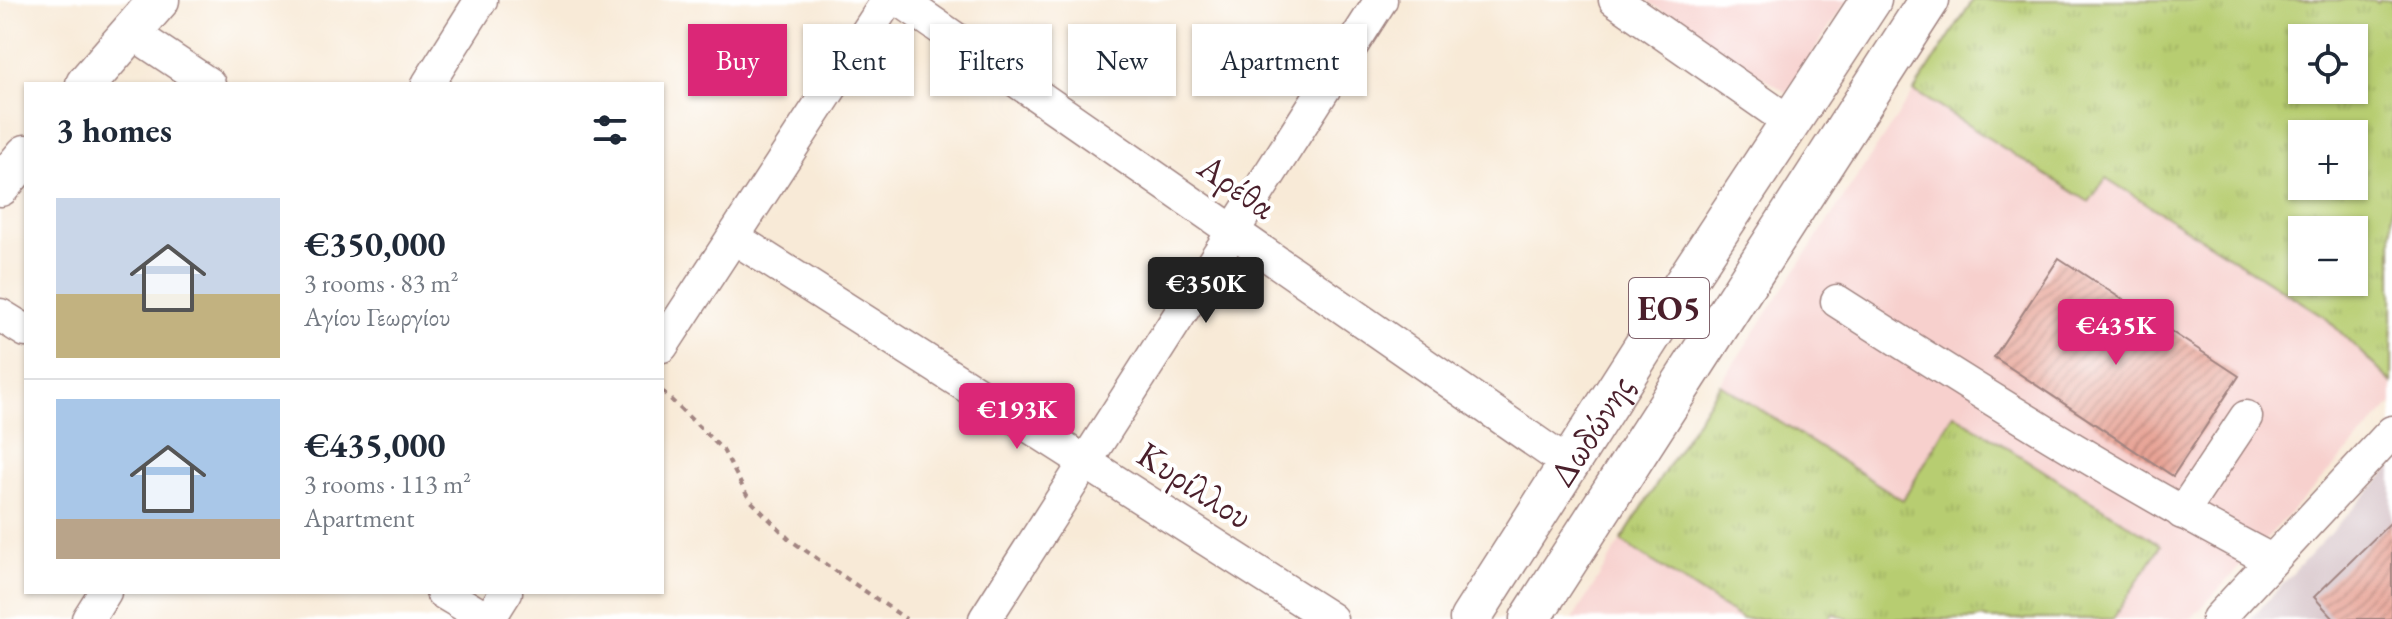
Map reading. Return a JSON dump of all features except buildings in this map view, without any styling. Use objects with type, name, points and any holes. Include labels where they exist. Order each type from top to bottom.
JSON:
[{"type":"main road","name":"Δωδώνης","points":[[1470,619],[1871,0]]},
{"type":"main road","name":"Δωδώνης","points":[[1530,619],[1929,0]]},
{"type":"main road","points":[[88,82],[146,10]]},
{"type":"main road","points":[[0,186],[24,157]]},
{"type":"street","points":[[429,82],[481,0]]},
{"type":"street","points":[[664,343],[888,0]]},
{"type":"street","name":"Αρέθα","points":[[900,0],[1568,464]]},
{"type":"street","points":[[985,619],[1381,0]]},
{"type":"street","points":[[1615,0],[1791,123]]},
{"type":"street","points":[[146,10],[207,82]]},
{"type":"street","name":"Κυρίλλου","points":[[733,237],[1331,619]]},
{"type":"street","points":[[1837,301],[1943,369],[2182,513],[2271,560]]},
{"type":"street","points":[[0,315],[24,330]]},
{"type":"street","points":[[2182,513],[2246,417]]},
{"type":"street","points":[[2218,619],[2392,432]]},
{"type":"street","points":[[88,619],[104,594]]},
{"type":"street","points":[[445,594],[488,619],[505,594]]},
{"type":"path","points":[[664,393],[723,450],[749,499],[775,527],[906,619]]},
{"type":"shaded area","points":[[1645,0],[1847,0],[1787,93]]},
{"type":"shaded area","points":[[1914,91],[2088,202],[2105,178],[2325,317],[2392,383],[2392,404],[2191,619],[2113,619],[2161,545],[1955,415],[1903,500],[1720,384]]},
{"type":"shaded area","points":[[2392,467],[2392,619],[2250,619]]},
{"type":"shaded area","points":[[1621,541],[1742,619],[1573,619]]},
{"type":"green space","points":[[1973,0],[2374,0],[2378,3],[2380,0],[2392,0],[2392,383],[2325,317],[2292,296],[2368,296],[2368,216],[2288,216],[2288,294],[2106,178],[2089,202],[1914,91]]},
{"type":"green space","points":[[1720,384],[1903,500],[1954,414],[2161,545],[2113,619],[1847,619],[1834,613],[1829,619],[1742,619],[1621,541]]}]
